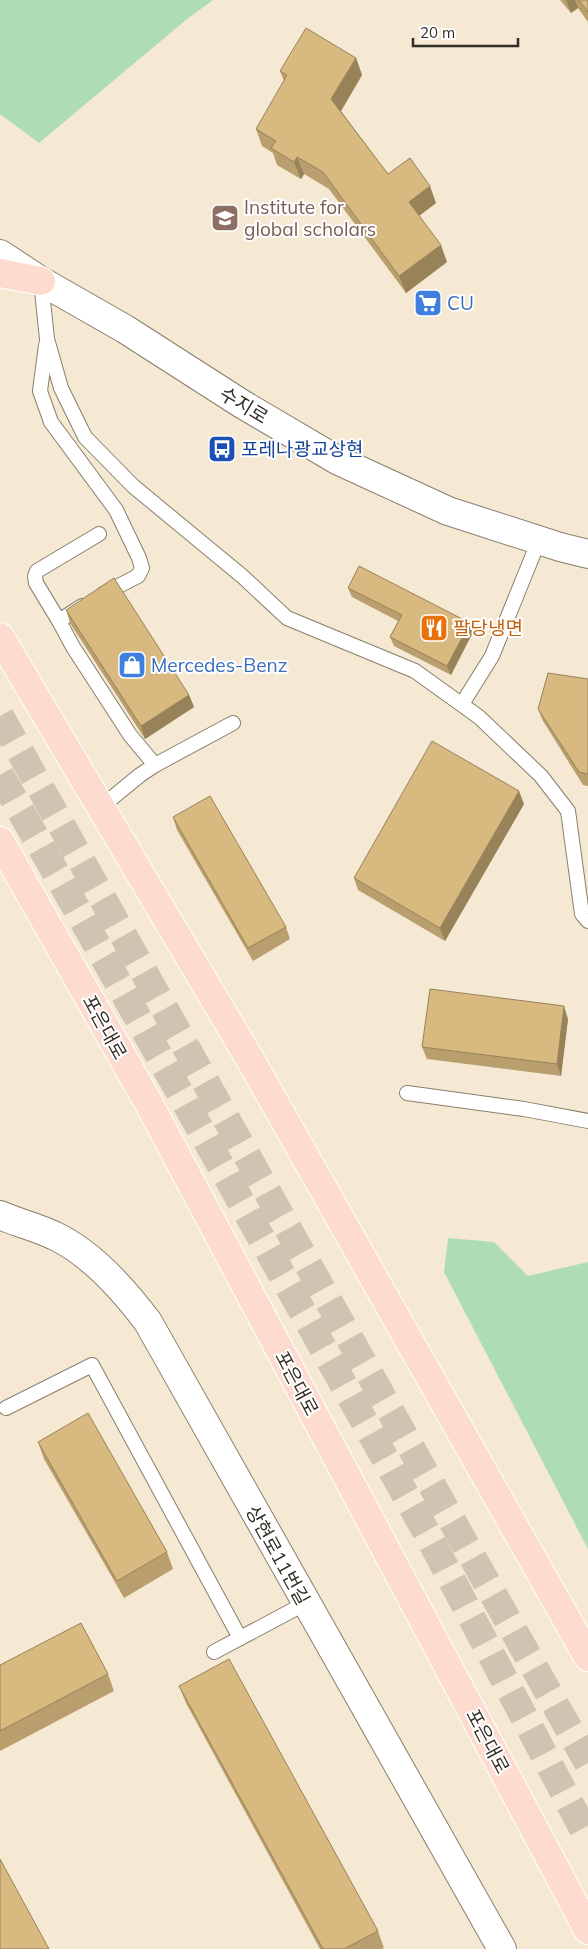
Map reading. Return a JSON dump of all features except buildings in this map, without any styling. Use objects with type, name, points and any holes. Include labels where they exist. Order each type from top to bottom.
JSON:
[{"type":"main road","points":[[0,273],[40,282]]},
{"type":"main road","points":[[0,637],[251,1061],[588,1657]]},
{"type":"main road","name":"포은대로","points":[[0,841],[153,1111],[588,1930]]},
{"type":"street","name":"수지로","points":[[0,254],[40,282],[125,330],[242,404],[337,460],[448,511],[588,554]]},
{"type":"street","name":"상현로11번길","points":[[0,1215],[54,1236],[77,1249],[126,1294],[148,1322],[502,1949]]},
{"type":"lane","points":[[40,282],[46,339],[61,388],[85,437],[133,486],[242,576],[287,618],[415,671],[480,717],[540,776],[568,811],[582,914],[588,921]]},
{"type":"lane","points":[[46,339],[40,391],[51,422],[116,510],[142,568],[138,576],[94,598],[59,621]]},
{"type":"lane","points":[[99,534],[37,571],[35,576],[36,583],[73,647],[130,735],[155,765]]},
{"type":"lane","points":[[462,704],[492,656],[539,540]]},
{"type":"lane","points":[[101,807],[155,765],[233,723]]},
{"type":"lane","points":[[407,1093],[524,1109],[588,1121]]},
{"type":"lane","points":[[6,1408],[92,1365],[240,1638]]},
{"type":"lane","points":[[214,1652],[306,1603]]},
{"type":"green space","points":[[0,0],[213,0],[187,19],[39,143],[0,114]]},
{"type":"green space","points":[[448,1238],[494,1242],[528,1276],[588,1262],[588,1549],[444,1272]]},
{"type":"tunnel","points":[[0,716],[588,1763]]},
{"type":"tunnel","points":[[0,775],[428,1535],[588,1838]]},
{"type":"place","name":"Institute for global scholars","points":[[225,218]]},
{"type":"place","name":"CU","points":[[428,303]]},
{"type":"place","name":"포레나광교상현","points":[[222,449]]},
{"type":"place","name":"팔당냉면","points":[[434,628]]},
{"type":"place","name":"Mercedes-Benz","points":[[132,665]]}]
